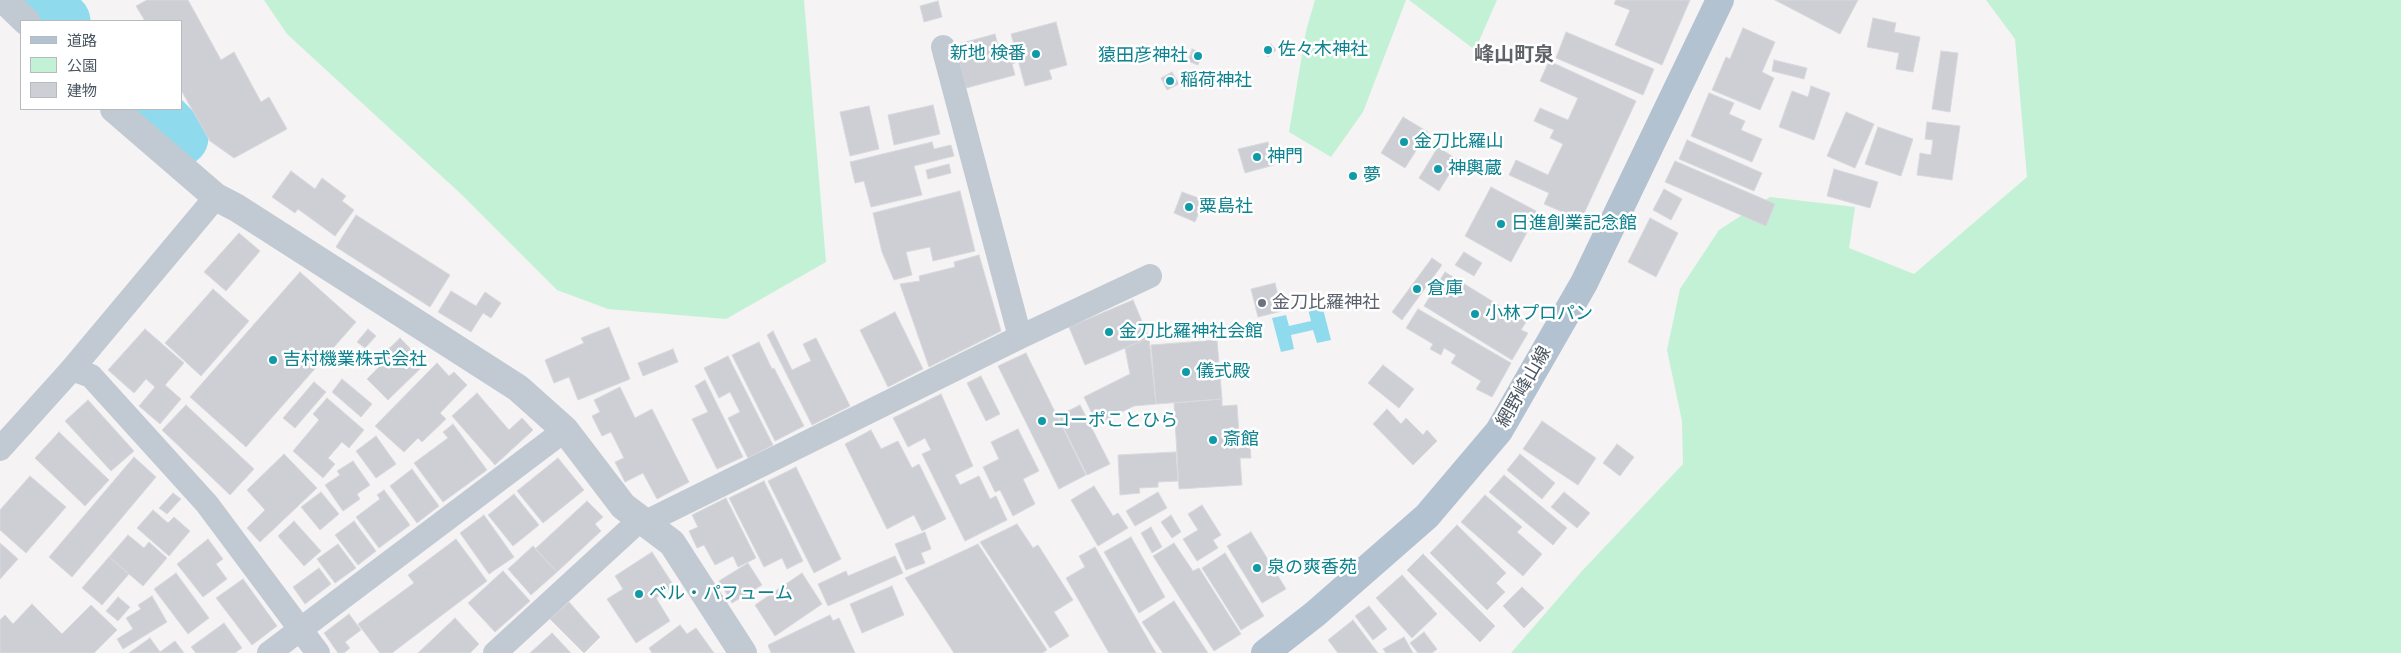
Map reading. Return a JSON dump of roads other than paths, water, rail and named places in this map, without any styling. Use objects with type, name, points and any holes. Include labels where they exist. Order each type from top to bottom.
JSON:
[{"type":"main road","name":"網野峰山線","points":[[1265,653],[1315,614],[1427,516],[1499,431],[1584,283],[1720,0]]},
{"type":"street","points":[[4,0],[25,20]]},
{"type":"street","points":[[943,47],[1020,337]]},
{"type":"street","points":[[115,110],[216,197],[237,208],[518,388],[565,430],[623,506],[672,543],[742,653]]},
{"type":"street","points":[[0,449],[72,369],[216,197]]},
{"type":"street","points":[[495,653],[643,521],[1020,337],[1150,276]]},
{"type":"street","points":[[72,369],[92,376],[207,504],[302,629],[318,653]]},
{"type":"street","points":[[269,653],[565,430]]},
{"type":"water","points":[[1322,305],[1331,340],[1317,343],[1313,330],[1291,335],[1294,349],[1281,352],[1272,318],[1286,315],[1289,326],[1311,321],[1308,309]]},
{"type":"waterway","points":[[41,0],[62,20]]},
{"type":"waterway","points":[[153,110],[181,138]]},
{"type":"place","name":"佐々木神社","points":[[1268,50]]},
{"type":"place","name":"新地 検番","points":[[1036,54]]},
{"type":"place","name":"猿田彦神社","points":[[1198,56]]},
{"type":"place","name":"稲荷神社","points":[[1170,81]]},
{"type":"place","name":"金刀比羅山","points":[[1404,142]]},
{"type":"place","name":"神門","points":[[1257,157]]},
{"type":"place","name":"神輿蔵","points":[[1438,169]]},
{"type":"place","name":"夢","points":[[1353,176]]},
{"type":"place","name":"粟島社","points":[[1189,207]]},
{"type":"place","name":"日進創業記念館","points":[[1501,224]]},
{"type":"place","name":"倉庫","points":[[1417,289]]},
{"type":"place","name":"金刀比羅神社","points":[[1262,303]]},
{"type":"place","name":"小林プロパン","points":[[1475,314]]},
{"type":"place","name":"金刀比羅神社会館","points":[[1109,332]]},
{"type":"place","name":"吉村機業株式会社","points":[[273,360]]},
{"type":"place","name":"儀式殿","points":[[1186,372]]},
{"type":"place","name":"コーポことひら","points":[[1042,421]]},
{"type":"place","name":"斎館","points":[[1213,440]]},
{"type":"place","name":"泉の爽香苑","points":[[1257,568]]},
{"type":"place","name":"ベル・パフューム","points":[[639,594]]},
{"type":"district","name":"峰山町泉","points":[[1514,55]]}]
